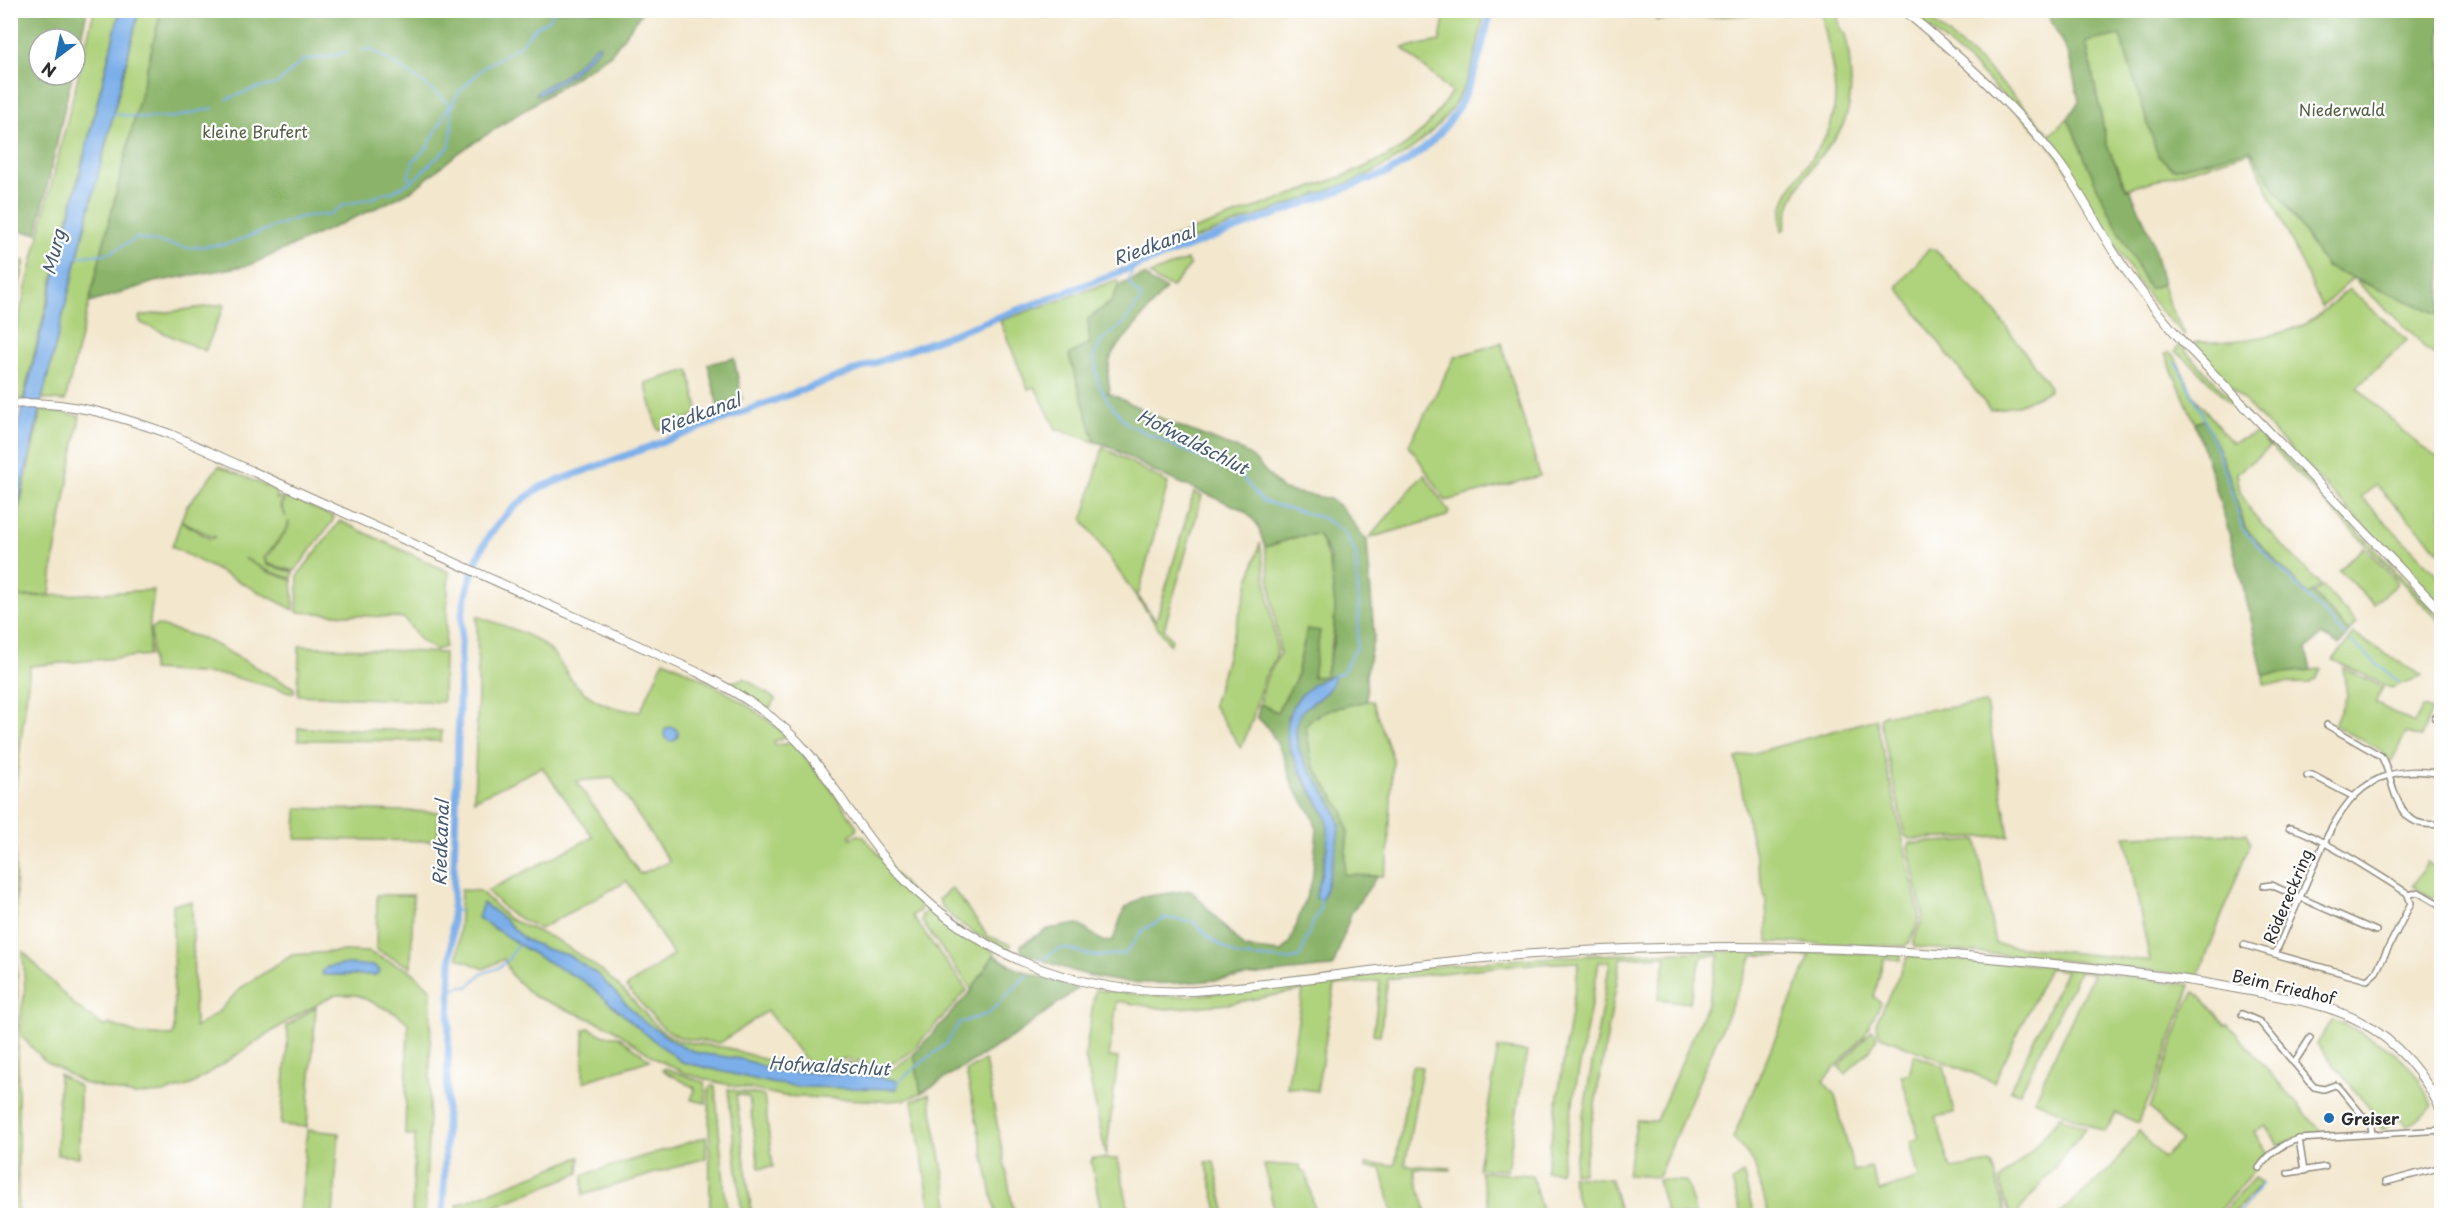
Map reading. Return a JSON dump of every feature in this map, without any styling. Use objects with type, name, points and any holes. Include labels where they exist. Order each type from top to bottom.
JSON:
[{"type":"main road","points":[[1903,10],[2006,102],[2058,161],[2124,269],[2175,333],[2441,612]]},
{"type":"main road","name":"Beim Friedhof","points":[[10,404],[64,405],[110,414],[170,434],[697,672],[736,692],[782,726],[808,753],[884,856],[929,904],[974,937],[1010,957],[1077,981],[1114,989],[1146,992],[1194,991],[1518,955],[1631,949],[1847,950],[1970,955],[2183,979],[2329,1007],[2362,1022],[2412,1065],[2433,1092],[2442,1113]]},
{"type":"street","points":[[2435,718],[2442,722]]},
{"type":"street","points":[[2327,725],[2380,756],[2395,801],[2410,819],[2420,824],[2438,824]]},
{"type":"street","points":[[2438,774],[2442,762]]},
{"type":"street","name":"Rödereckring","points":[[2323,843],[2409,895],[2411,903],[2371,978],[2362,980],[2275,954],[2323,843],[2338,815],[2352,796],[2367,785],[2400,771],[2438,774]]},
{"type":"street","points":[[2307,776],[2312,775],[2352,796]]},
{"type":"street","points":[[2289,828],[2296,828],[2323,843]]},
{"type":"street","points":[[2264,886],[2271,885],[2376,931]]},
{"type":"street","points":[[2409,895],[2418,892],[2442,906]]},
{"type":"street","points":[[2244,945],[2275,954]]},
{"type":"street","points":[[2242,1014],[2260,1022],[2314,1086],[2324,1089],[2335,1085],[2339,1087],[2371,1126],[2372,1134]]},
{"type":"street","points":[[2294,1063],[2310,1038]]},
{"type":"street","points":[[2433,1092],[2442,1085]]},
{"type":"street","points":[[2259,1168],[2272,1152],[2299,1139],[2442,1130]]},
{"type":"street","points":[[2299,1139],[2304,1171]]},
{"type":"street","points":[[2288,1173],[2325,1167]]},
{"type":"street","points":[[2386,1182],[2442,1167]]},
{"type":"green space","points":[[1727,10],[1815,11],[1656,20],[1658,15]]},
{"type":"green space","points":[[10,11],[87,11],[83,27],[27,27],[27,87],[69,87],[37,233],[11,230]]},
{"type":"green space","points":[[94,11],[120,11],[23,399],[11,399],[11,349],[75,87],[87,87],[87,40]]},
{"type":"green space","points":[[139,11],[161,11],[65,401],[42,399]]},
{"type":"green space","name":"kleine Brufert","points":[[161,11],[643,11],[611,54],[458,153],[414,189],[250,265],[154,282],[89,303]]},
{"type":"green space","points":[[1445,11],[1485,11],[1473,62],[1463,89],[1453,107],[1426,137],[1393,161],[1356,180],[1172,247],[1168,239],[1349,174],[1382,159],[1420,134],[1451,92],[1403,48],[1440,41]]},
{"type":"green space","points":[[1821,11],[1840,11],[1837,13],[1841,31],[1845,33],[1850,67],[1847,115],[1840,131],[1795,194],[1785,228],[1782,231],[1781,216],[1785,201],[1799,175],[1825,137],[1834,110],[1834,82]]},
{"type":"green space","points":[[1910,11],[1921,11],[1989,70],[2048,132],[2041,135],[1977,69]]},
{"type":"green space","name":"Niederwald","points":[[2046,11],[2441,11],[2441,315],[2326,267],[2250,149],[2174,169],[2158,156],[2120,35],[2086,42],[2107,145],[2126,189],[2130,189],[2151,236],[2163,284],[2149,289],[2099,192],[2068,118],[2079,101],[2069,56]]},
{"type":"green space","points":[[2120,35],[2158,156],[2174,169],[2250,149],[2326,267],[2353,278],[2322,307],[2250,152],[2127,189],[2107,145],[2086,42]]},
{"type":"green space","points":[[2068,118],[2099,192],[2149,288],[2163,284],[2169,305],[2186,336],[2163,314],[2140,286],[2077,183],[2048,143],[2050,135]]},
{"type":"green space","points":[[1929,248],[1935,250],[1994,310],[2050,387],[2049,391],[2016,406],[1990,410],[1897,287]]},
{"type":"green space","points":[[10,260],[25,261],[11,324]]},
{"type":"green space","points":[[1187,260],[1190,266],[1172,287],[1157,281],[1150,274]]},
{"type":"green space","points":[[1145,275],[1151,282],[1166,289],[1113,352],[1108,371],[1110,390],[1107,392],[1168,422],[1243,451],[1253,458],[1283,490],[1330,499],[1342,508],[1367,541],[1374,636],[1366,675],[1367,701],[1316,716],[1306,726],[1312,764],[1343,811],[1348,831],[1344,874],[1377,877],[1351,913],[1333,967],[1219,980],[1133,982],[1083,974],[1021,951],[1021,945],[1048,929],[1078,924],[1104,942],[1113,940],[1124,909],[1142,897],[1191,890],[1244,948],[1282,952],[1290,942],[1312,881],[1317,829],[1311,813],[1293,787],[1284,757],[1269,729],[1257,717],[1260,704],[1277,712],[1296,679],[1307,629],[1320,631],[1313,677],[1325,676],[1334,641],[1335,607],[1329,555],[1318,534],[1300,536],[1265,547],[1257,524],[1244,510],[1157,473],[1107,445],[1095,442],[1069,355],[1090,343],[1088,319],[1111,302],[1119,285]],"holes":[[[1320,698],[1301,710],[1297,717],[1296,734],[1300,754],[1310,774],[1328,797],[1340,824],[1324,894],[1321,874],[1329,837],[1327,817],[1301,775],[1287,716]]]},
{"type":"green space","points":[[1117,280],[1119,285],[1111,302],[1088,319],[1090,343],[1069,355],[1095,442],[1056,429],[1035,387],[1028,389],[1000,321]]},
{"type":"green space","points":[[2357,282],[2441,315],[2441,361]]},
{"type":"green space","points":[[2349,289],[2407,340],[2357,387],[2420,446],[2441,460],[2441,553],[2376,485],[2361,497],[2441,579],[2441,607],[2193,347],[2197,342],[2255,338],[2299,327],[2310,321]]},
{"type":"green space","points":[[225,304],[205,351],[141,323],[139,319],[140,316]]},
{"type":"green space","points":[[1501,343],[1540,476],[1446,501],[1409,445],[1455,357]]},
{"type":"green space","points":[[2178,346],[2181,346],[2441,618],[2441,623],[2197,369],[2175,351]]},
{"type":"green space","points":[[2169,352],[2175,357],[2194,396],[2232,443],[2256,433],[2270,447],[2237,473],[2240,492],[2254,516],[2321,585],[2309,596],[2245,528],[2227,470],[2205,420],[2195,423],[2165,354]]},
{"type":"green space","points":[[734,358],[742,399],[718,407],[708,364]]},
{"type":"green space","points":[[689,370],[699,414],[658,430],[645,383]]},
{"type":"green space","points":[[41,410],[80,416],[54,558],[50,595],[11,597],[11,545]]},
{"type":"green space","points":[[2205,420],[2227,470],[2245,528],[2308,596],[2312,592],[2349,632],[2339,645],[2321,635],[2306,650],[2311,670],[2263,675],[2233,548],[2195,423]]},
{"type":"green space","points":[[1103,447],[1168,483],[1138,596],[1156,621],[1194,492],[1202,496],[1164,629],[1172,640],[1170,645],[1083,520]]},
{"type":"green space","points":[[219,466],[277,491],[276,500],[278,497],[283,498],[280,506],[286,517],[282,506],[286,496],[334,517],[295,571],[268,564],[266,559],[288,528],[289,521],[287,529],[264,558],[267,565],[293,572],[292,579],[266,570],[244,558],[266,571],[292,580],[294,610],[172,547],[181,521],[210,539],[216,537],[181,520],[187,506]]},
{"type":"green space","points":[[1424,474],[1449,512],[1447,516],[1369,538]]},
{"type":"green space","points":[[340,521],[449,572],[445,647],[435,650],[420,640],[404,618],[297,612],[298,575]]},
{"type":"green space","points":[[1318,534],[1331,568],[1335,604],[1333,640],[1325,676],[1313,678],[1307,629],[1296,679],[1277,712],[1260,704],[1265,681],[1280,653],[1265,547],[1300,536]]},
{"type":"green space","points":[[1260,543],[1277,651],[1263,680],[1251,724],[1241,748],[1213,705]]},
{"type":"green space","points":[[2364,547],[2396,580],[2396,585],[2373,604],[2339,570]]},
{"type":"green space","points":[[2323,586],[2356,623],[2349,632],[2314,594]]},
{"type":"green space","points":[[154,590],[149,655],[30,666],[14,798],[18,1022],[18,1215],[11,1215],[11,598]]},
{"type":"green space","points":[[477,616],[524,633],[541,643],[552,652],[571,679],[585,693],[593,699],[620,709],[640,712],[664,660],[728,693],[785,734],[782,739],[774,741],[775,745],[793,743],[828,785],[857,827],[856,831],[850,835],[851,838],[858,835],[863,836],[921,904],[920,910],[912,916],[967,990],[911,1052],[892,1064],[878,1065],[845,1059],[808,1063],[767,1011],[720,1043],[681,1038],[663,1028],[626,987],[673,955],[627,881],[540,929],[509,913],[487,891],[593,837],[542,767],[474,800],[478,690]],"holes":[[[613,778],[669,861],[640,874],[576,781]]]},
{"type":"green space","points":[[157,625],[205,639],[294,688],[294,693],[226,675],[152,670],[151,629]]},
{"type":"green space","points":[[2353,634],[2422,676],[2391,688],[2333,660]]},
{"type":"green space","points":[[299,646],[444,653],[443,702],[298,695]]},
{"type":"green space","points":[[2343,668],[2383,687],[2375,703],[2414,723],[2423,707],[2432,710],[2421,737],[2406,733],[2391,762],[2386,759],[2381,750],[2334,725],[2347,696]]},
{"type":"green space","points":[[2321,669],[2315,680],[2310,683],[2264,684],[2263,675]]},
{"type":"green space","points":[[745,678],[776,700],[768,709],[729,683]]},
{"type":"green space","points":[[1372,701],[1393,759],[1388,860],[1383,876],[1344,875],[1348,831],[1343,811],[1312,764],[1306,726],[1316,716]]},
{"type":"green space","points":[[1986,703],[2009,836],[1910,839],[1905,836],[1880,720],[1883,715]]},
{"type":"green space","points":[[1876,719],[1919,913],[1913,936],[1905,946],[1768,942],[1766,901],[1749,829],[1736,758]]},
{"type":"green space","points":[[298,728],[442,731],[441,741],[298,740]]},
{"type":"green space","points":[[297,808],[439,812],[438,841],[296,839]]},
{"type":"green space","points":[[2247,833],[2250,843],[2200,972],[2196,976],[2081,962],[1915,947],[1913,944],[1923,917],[1908,847],[1910,843],[1977,840],[1995,944],[2150,961],[2125,836]]},
{"type":"green space","points":[[2427,863],[2441,872],[2441,885],[2433,899],[2413,886]]},
{"type":"green space","points":[[952,888],[988,936],[1011,945],[1008,951],[968,929],[942,907],[939,899]]},
{"type":"green space","points":[[461,890],[480,891],[509,919],[557,940],[601,970],[660,1030],[679,1041],[728,1048],[763,1059],[810,1068],[847,1063],[893,1069],[914,1054],[921,1093],[905,1100],[884,1101],[783,1096],[711,1081],[685,1073],[658,1060],[610,1027],[533,996],[512,976],[504,959],[484,969],[458,958]]},
{"type":"green space","points":[[377,895],[413,895],[411,967],[376,950]]},
{"type":"green space","points":[[192,902],[195,1028],[218,1012],[242,987],[292,955],[345,951],[368,952],[411,971],[431,989],[425,1215],[412,1215],[415,1135],[405,1135],[408,1023],[397,1014],[357,995],[334,995],[291,1019],[191,1085],[163,1093],[134,1095],[83,1083],[44,1060],[21,1036],[25,993],[23,951],[73,1004],[105,1027],[109,1024],[138,1034],[172,1036],[174,1032],[173,904]]},
{"type":"green space","points":[[926,911],[932,911],[995,953],[972,990],[922,922],[922,915]]},
{"type":"green space","points":[[1755,951],[1901,954],[1901,960],[1884,958],[1874,997],[1881,1003],[1864,1036],[1823,1081],[1835,1095],[1854,1171],[1871,1167],[1879,1191],[1919,1178],[1910,1142],[1919,1138],[1901,1075],[1909,1074],[1914,1055],[1944,1066],[1954,1113],[1936,1117],[1951,1169],[1990,1163],[1993,1166],[2006,1215],[1769,1215],[1754,1163],[1733,1138],[1810,956],[1753,955],[1658,1177],[1627,1175],[1637,1120],[1656,1121],[1708,1002],[1719,955],[1702,956],[1689,1003],[1658,999],[1666,956],[1621,958],[1583,1173],[1573,1173],[1610,961],[1599,962],[1560,1172],[1546,1172],[1579,962],[1512,965],[1388,979],[1380,1035],[1373,1034],[1380,981],[1335,985],[1317,1091],[1287,1087],[1303,990],[1228,1004],[1166,1009],[1117,1001],[1109,1057],[1118,1058],[1106,1156],[1085,1056],[1095,990],[1157,996],[1189,996],[1489,962],[1603,955]]},
{"type":"green space","points":[[994,955],[1015,968],[1077,989],[1017,1034],[921,1093],[914,1054],[971,991]]},
{"type":"green space","points":[[1908,956],[2050,966],[2190,985],[2156,1083],[2138,1123],[2116,1113],[2105,1132],[2034,1100],[2093,974],[2079,972],[2020,1093],[2010,1090],[2066,971],[2049,968],[1994,1082],[1881,1036],[1877,1032],[1876,1023]]},
{"type":"green space","points":[[2194,992],[2225,1024],[2228,1024],[2323,1134],[2300,1137],[2279,1145],[2265,1125],[2254,1133],[2267,1153],[2215,1215],[2057,1216],[2111,1168],[2139,1131],[2163,1158],[2181,1141],[2150,1108],[2187,1003]]},
{"type":"green space","points":[[316,1007],[307,1127],[281,1125],[288,1034],[286,1026]]},
{"type":"green space","points":[[2333,1019],[2379,1042],[2400,1058],[2417,1077],[2433,1106],[2408,1127],[2399,1118],[2383,1130],[2372,1118],[2375,1115],[2317,1044]]},
{"type":"green space","points":[[589,1028],[604,1036],[618,1036],[650,1060],[583,1082],[584,1029]]},
{"type":"green space","points":[[1872,1030],[1877,1037],[1871,1049],[1845,1074],[1839,1067]]},
{"type":"green space","points":[[1498,1048],[1527,1052],[1507,1170],[1478,1169]]},
{"type":"green space","points":[[985,1060],[1014,1215],[986,1215],[996,1214],[966,1071]]},
{"type":"green space","points":[[1412,1066],[1422,1067],[1405,1165],[1450,1168],[1450,1170],[1414,1169],[1427,1215],[1393,1215],[1381,1168],[1366,1168],[1366,1164],[1395,1165]]},
{"type":"green space","points":[[665,1068],[705,1083],[706,1103],[691,1100],[695,1088],[662,1070]]},
{"type":"green space","points":[[59,1074],[80,1087],[79,1157],[57,1155]]},
{"type":"green space","points":[[711,1086],[715,1086],[727,1215],[710,1215],[709,1090]]},
{"type":"green space","points":[[728,1089],[764,1096],[773,1167],[759,1168],[749,1097],[736,1094],[752,1215],[742,1215]]},
{"type":"green space","points":[[929,1094],[951,1215],[932,1215],[912,1101]]},
{"type":"green space","points":[[2060,1117],[2086,1128],[2016,1215],[2011,1215],[2004,1199],[2000,1180],[2032,1150]]},
{"type":"green space","points":[[307,1130],[339,1133],[333,1215],[300,1215]]},
{"type":"green space","points":[[706,1137],[706,1158],[583,1195],[583,1175]]},
{"type":"green space","points":[[580,1157],[579,1173],[474,1215],[458,1215],[457,1205]]},
{"type":"green space","points":[[1093,1158],[1118,1159],[1130,1215],[1102,1215],[1091,1161]]},
{"type":"green space","points":[[1206,1162],[1214,1162],[1226,1215],[1219,1215]]},
{"type":"green space","points":[[1264,1165],[1300,1165],[1301,1172],[1306,1172],[1316,1215],[1275,1215]]},
{"type":"green space","points":[[1480,1172],[1532,1175],[1543,1215],[1492,1215]]},
{"type":"green space","points":[[1743,1173],[1754,1215],[1741,1215],[1732,1182]]},
{"type":"green space","points":[[1571,1176],[1611,1179],[1621,1215],[1581,1215]]},
{"type":"green space","points":[[2254,1178],[2262,1183],[2232,1215],[2220,1215]]},
{"type":"green space","points":[[1658,1180],[1686,1181],[1696,1215],[1667,1215]]},
{"type":"water","points":[[120,11],[139,11],[42,399],[11,537],[11,453]]},
{"type":"water","points":[[597,45],[600,45],[599,48],[572,74],[536,95],[538,91],[567,74]]},
{"type":"water","points":[[1335,675],[1326,692],[1306,707],[1301,714],[1297,722],[1296,733],[1303,760],[1331,803],[1339,823],[1336,849],[1322,900],[1316,897],[1327,849],[1327,820],[1296,763],[1287,738],[1287,725],[1290,712],[1297,700],[1319,681]]},
{"type":"water","points":[[668,727],[674,727],[678,734],[674,741],[668,741],[664,737],[664,731]]},
{"type":"water","points":[[483,903],[504,919],[524,939],[546,949],[568,955],[597,974],[643,1021],[679,1045],[698,1053],[741,1059],[778,1071],[855,1074],[895,1080],[898,1083],[897,1089],[802,1087],[771,1083],[682,1062],[585,982],[532,953],[478,918]]},
{"type":"water","points":[[348,964],[375,966],[380,971],[376,975],[323,975],[322,972],[327,967]]},
{"type":"waterway","points":[[412,181],[450,146],[451,106],[459,92],[484,67],[519,46],[535,28],[548,20],[555,10]]},
{"type":"waterway","name":"Riedkanal","points":[[443,1216],[462,614],[478,556],[496,526],[508,513],[541,487],[1389,172],[1413,157],[1448,124],[1470,84],[1491,10]]},
{"type":"waterway","points":[[76,257],[110,253],[137,238],[188,248],[228,244],[300,217],[330,214],[344,205],[392,192],[412,181],[408,176],[414,160],[426,149],[444,113],[451,106],[402,68],[370,49],[363,50]]},
{"type":"waterway","points":[[227,99],[254,89],[277,84],[303,60],[347,52]]},
{"type":"waterway","points":[[113,114],[145,118],[175,117],[213,108]]},
{"type":"waterway","name":"Hofwaldschlut","points":[[1134,267],[1128,281],[1140,295],[1140,301],[1123,324],[1102,340],[1094,356],[1098,383],[1108,401],[1127,424],[1242,477],[1262,501],[1323,518],[1343,531],[1356,554],[1359,608],[1357,646],[1342,673],[1334,676]]},
{"type":"waterway","points":[[2176,362],[2203,415],[2226,473],[2243,530],[2345,635]]},
{"type":"waterway","points":[[2351,642],[2399,682]]},
{"type":"waterway","name":"Hofwaldschlut","points":[[1042,960],[1051,953],[1064,949],[1096,956],[1125,954],[1144,929],[1166,918],[1194,922],[1212,940],[1238,956],[1288,960],[1300,957],[1312,924],[1321,908],[1320,897]]},
{"type":"waterway","name":"Hofwaldschlut","points":[[453,910],[459,911]]},
{"type":"waterway","name":"Hofwaldschlut","points":[[451,990],[461,986],[468,987],[481,974],[498,968],[508,960],[518,943]]},
{"type":"waterway","name":"Hofwaldschlut","points":[[896,1083],[947,1043],[959,1023],[988,1014],[1027,975]]},
{"type":"waterway","points":[[2237,1216],[2262,1184]]},
{"type":"place","name":"Greiser","points":[[2329,1118]]},
{"type":"water label","name":"Murg","points":[[53,252]]}]
